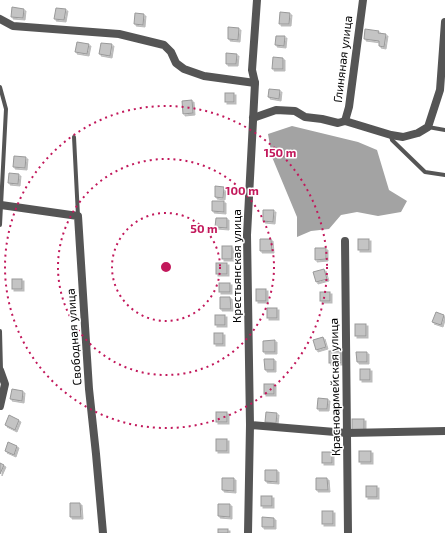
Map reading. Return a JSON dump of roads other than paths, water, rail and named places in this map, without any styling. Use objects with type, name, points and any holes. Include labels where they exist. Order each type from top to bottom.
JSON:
[{"type":"street","name":"Крестьянская улица","points":[[248,533],[250,425],[247,235],[253,118],[254,83],[252,70],[257,0]]},
{"type":"street","name":"Глиняная улица","points":[[345,121],[349,107],[363,0]]},
{"type":"street","points":[[0,19],[13,26],[119,34],[164,45],[171,52],[176,63],[184,69],[204,76],[254,83]]},
{"type":"street","points":[[253,118],[276,110],[295,111],[305,117],[338,123],[345,121],[402,137],[418,133],[428,127],[440,90],[445,22]]},
{"type":"street","points":[[1,205],[78,216]]},
{"type":"street","name":"Свободная улица","points":[[78,216],[89,389],[102,533]]},
{"type":"street","name":"Красноармейская улица","points":[[345,241],[348,533]]},
{"type":"street","points":[[0,370],[5,384],[0,406]]},
{"type":"street","points":[[250,425],[347,433],[445,431]]},
{"type":"lane","points":[[0,87],[6,109],[0,225]]},
{"type":"lane","points":[[428,127],[445,130]]},
{"type":"lane","points":[[391,135],[392,140],[425,172],[445,175]]},
{"type":"lane","points":[[74,137],[78,216]]},
{"type":"lane","points":[[0,331],[0,370]]}]
